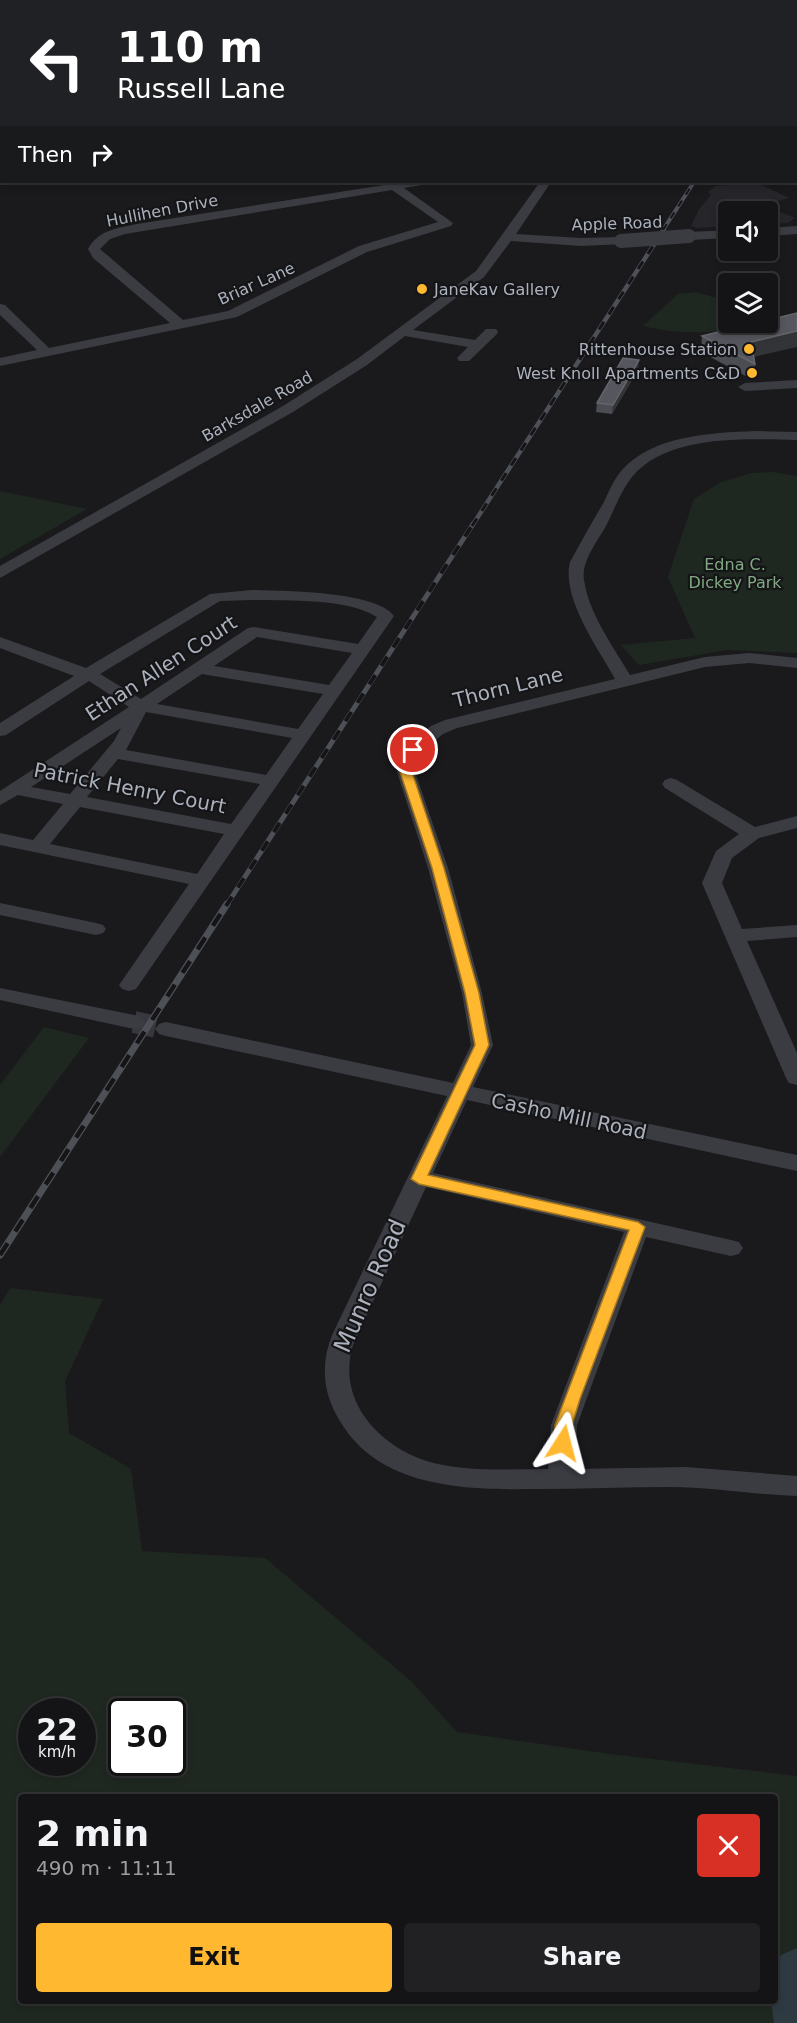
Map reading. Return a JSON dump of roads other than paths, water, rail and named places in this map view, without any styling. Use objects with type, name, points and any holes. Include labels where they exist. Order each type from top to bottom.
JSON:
[{"type":"street","points":[[390,184],[406,183]]},
{"type":"street","name":"Barksdale Road","points":[[0,573],[288,410],[403,332],[485,269],[544,183]]},
{"type":"street","name":"Briar Lane","points":[[0,362],[182,326],[243,310],[363,249],[447,223],[390,184]]},
{"type":"street","name":"Hullihen Drive","points":[[182,326],[97,255],[94,249],[98,241],[113,234],[137,228],[390,184]]},
{"type":"street","points":[[527,208],[528,226],[532,231],[568,242]]},
{"type":"street","points":[[778,231],[797,230]]},
{"type":"street","name":"Apple Road","points":[[507,237],[592,242],[718,235]]},
{"type":"street","points":[[485,269],[505,254],[526,248],[592,242]]},
{"type":"street","points":[[0,308],[47,353]]},
{"type":"street","points":[[403,332],[478,345]]},
{"type":"street","points":[[464,358],[491,332]]},
{"type":"street","points":[[745,387],[797,384]]},
{"type":"street","points":[[625,681],[577,585],[575,573],[578,562],[627,473],[648,457],[672,447],[696,441],[755,435],[797,436]]},
{"type":"street","points":[[0,730],[191,610],[216,597],[233,594],[270,594],[364,605],[381,610],[386,616],[129,986]]},
{"type":"street","name":"Ethan Allen Court","points":[[7,794],[254,632],[363,650]]},
{"type":"street","points":[[0,642],[112,686],[140,706],[303,735]]},
{"type":"street","name":"Thorn Lane","points":[[459,1093],[482,1045],[480,1028],[438,868],[406,772],[408,759],[413,750],[425,738],[451,724],[705,662],[749,658],[797,663]]},
{"type":"street","points":[[199,668],[334,691]]},
{"type":"street","points":[[37,847],[114,753],[140,706]]},
{"type":"street","points":[[114,753],[272,781]]},
{"type":"street","points":[[671,784],[752,834]]},
{"type":"street","name":"Patrick Henry Court","points":[[7,794],[76,800],[237,831]]},
{"type":"street","points":[[797,822],[752,834],[723,855],[712,883],[797,1078]]},
{"type":"street","points":[[0,839],[202,880]]},
{"type":"street","points":[[0,909],[96,928]]},
{"type":"street","points":[[736,936],[797,931]]},
{"type":"street","points":[[0,994],[134,1022]]},
{"type":"street","name":"Casho Mill Road","points":[[166,1029],[797,1163]]},
{"type":"street","name":"Munro Road","points":[[459,1093],[354,1316],[337,1361],[336,1379],[339,1398],[347,1415],[359,1431],[376,1447],[416,1468],[436,1474],[480,1480],[687,1478],[797,1486]]},
{"type":"street","points":[[419,1179],[731,1248]]},
{"type":"street","points":[[561,1479],[564,1425],[638,1227]]},
{"type":"waterway","points":[[797,1970],[791,1982],[797,2023]]},
{"type":"tunnel","points":[[134,1022],[166,1029]]},
{"type":"railway","points":[[663,230],[693,183]]},
{"type":"railway","points":[[472,526],[664,229]]},
{"type":"railway","points":[[226,906],[473,524]]},
{"type":"railway","points":[[0,1255],[227,904]]},
{"type":"place","name":"JaneKav Gallery","points":[[422,289]]},
{"type":"place","name":"Rittenhouse Station","points":[[749,349]]},
{"type":"place","name":"West Knoll Apartments C&D","points":[[752,373]]},
{"type":"park label","name":"Edna C. Dickey Park","points":[[735,573]]}]
